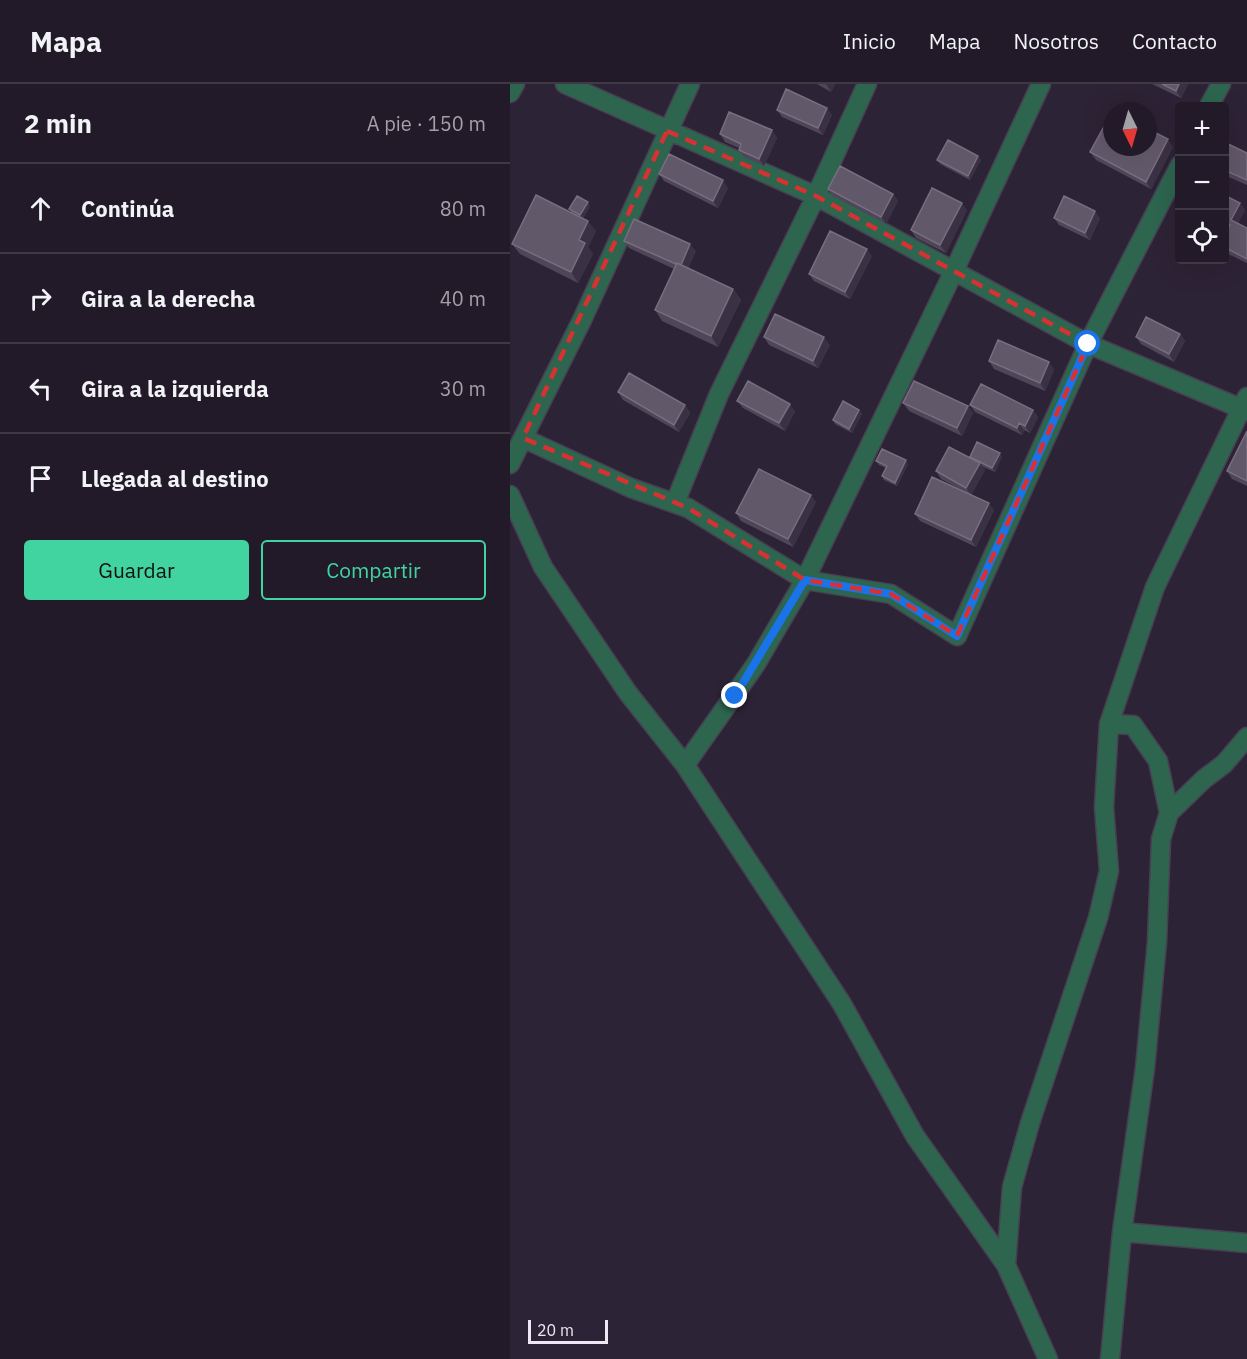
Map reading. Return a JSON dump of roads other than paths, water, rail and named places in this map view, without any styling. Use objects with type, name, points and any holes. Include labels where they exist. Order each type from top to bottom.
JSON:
[{"type":"street","points":[[510,93],[515,84]]},
{"type":"street","points":[[565,84],[816,196],[1088,344],[1245,405],[1155,587],[1109,724],[1104,807],[1109,871],[1098,918],[1030,1123],[1012,1187],[1006,1265]]},
{"type":"street","points":[[510,464],[582,320],[690,84]]},
{"type":"street","points":[[675,503],[719,394],[816,196],[867,84]]},
{"type":"street","points":[[685,765],[750,672],[805,580],[1041,84]]},
{"type":"street","points":[[1211,102],[1221,84]]},
{"type":"street","points":[[523,438],[632,488],[688,508],[805,580],[891,594],[957,636],[1088,344],[1175,173]]},
{"type":"street","points":[[510,495],[543,567],[628,693],[685,765],[842,1004],[915,1136],[1006,1265],[1048,1359]]},
{"type":"street","points":[[1109,724],[1133,725],[1158,761],[1168,813],[1161,838],[1157,942],[1145,1068],[1122,1232],[1110,1359]]},
{"type":"street","points":[[1168,813],[1204,779],[1224,764],[1247,737]]},
{"type":"street","points":[[1122,1232],[1247,1243]]}]
